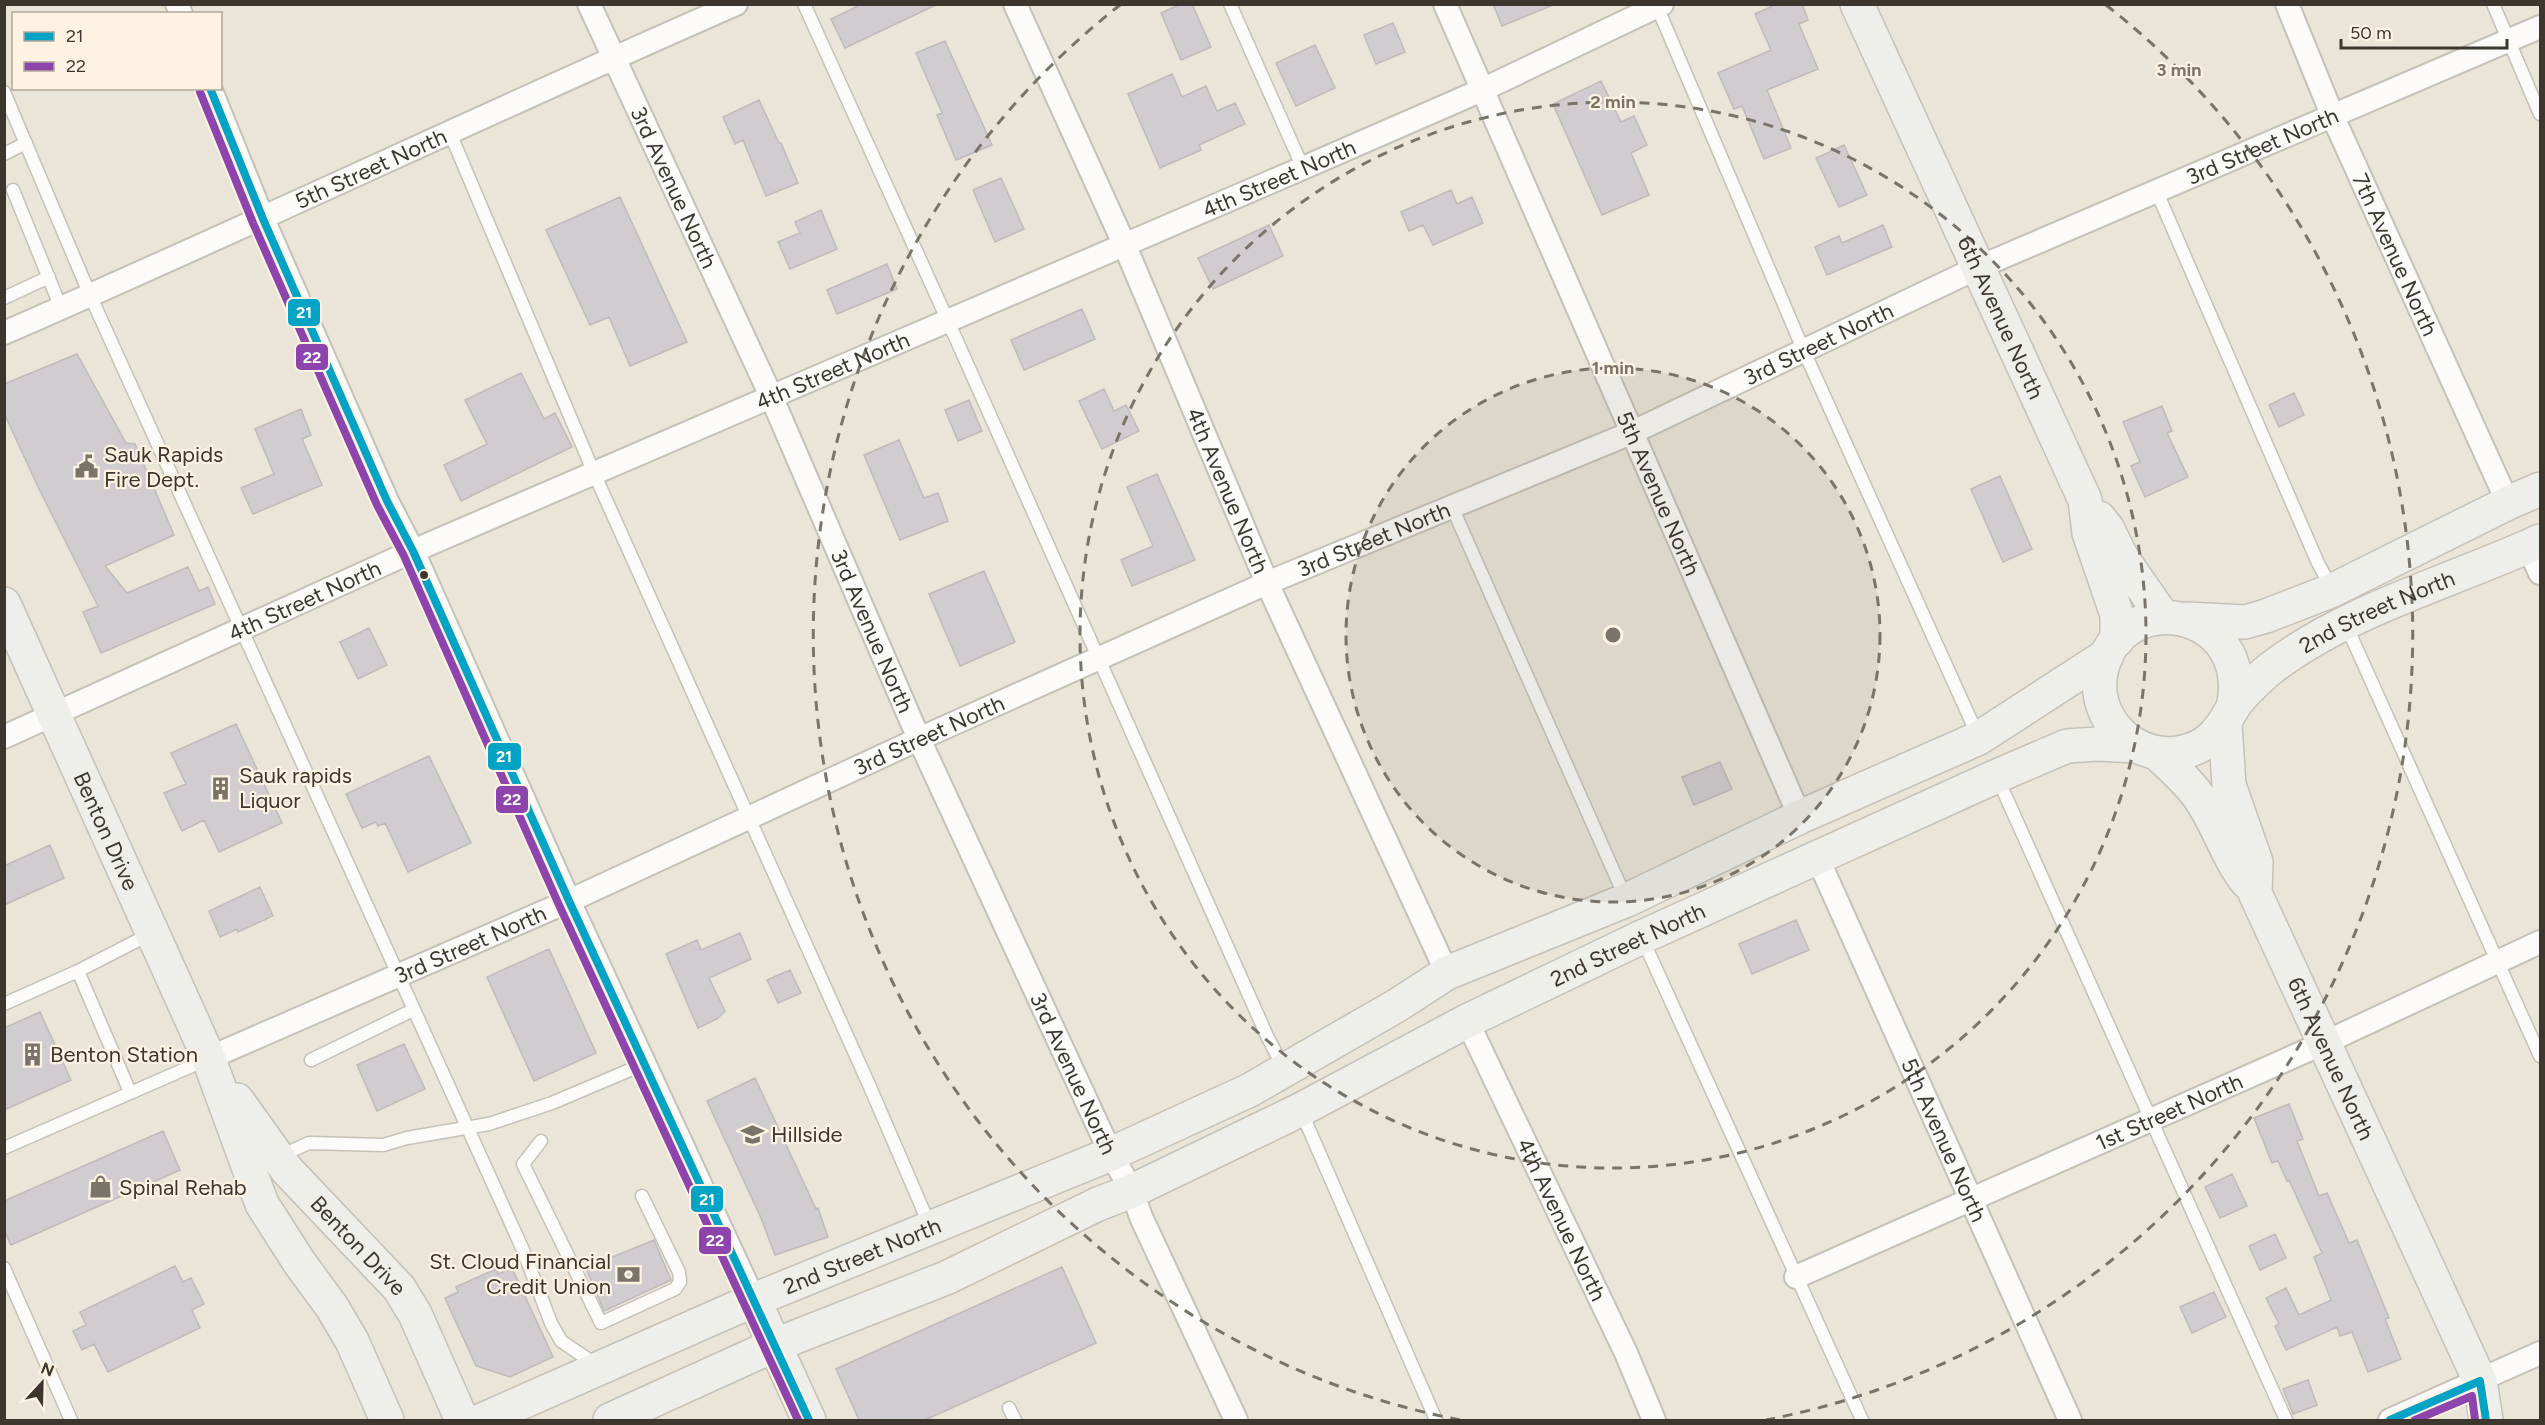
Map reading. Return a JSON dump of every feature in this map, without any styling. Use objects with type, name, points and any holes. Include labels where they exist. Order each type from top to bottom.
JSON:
[{"type":"main road","name":"6th Avenue North","points":[[1857,4],[2085,500],[2089,533],[2116,615],[2112,648]]},
{"type":"main road","points":[[2255,893],[2236,868],[2219,830],[2198,795],[2147,750],[2122,736],[2111,723],[2103,707],[2100,690],[2101,672],[2112,648],[2143,622],[2172,618],[2245,622],[2266,616],[2333,590],[2508,503],[2541,489]]},
{"type":"main road","points":[[2085,500],[2107,528],[2122,558],[2172,618],[2207,630],[2227,651],[2236,679],[2229,716],[2212,738],[2195,748],[2176,753],[2147,750]]},
{"type":"main road","name":"2nd Street North","points":[[2229,716],[2269,670],[2345,623],[2536,554]]},
{"type":"main road","name":"Benton Drive","points":[[4,604],[209,1058],[262,1204],[299,1262],[332,1307],[352,1341],[387,1420]]},
{"type":"main road","name":"2nd Street North","points":[[482,1420],[754,1300],[1111,1154],[1250,1090],[1284,1068],[1396,1006],[1448,973],[1627,900],[1800,817],[1979,738],[2112,648]]},
{"type":"main road","name":"6th Avenue North","points":[[2229,716],[2229,786],[2256,862],[2255,893],[2480,1382],[2486,1420]]},
{"type":"main road","name":"2nd Street North","points":[[610,1420],[775,1345],[946,1278],[1300,1110],[1467,1021],[1642,937],[1997,776],[2067,747],[2097,744],[2147,750]]},
{"type":"main road","name":"Benton Drive","points":[[209,1058],[277,1157],[399,1288],[415,1314],[462,1420]]},
{"type":"main road","points":[[754,1300],[809,1420]]},
{"type":"street","name":"3rd Avenue North","points":[[589,4],[771,396],[919,739],[1111,1154],[1132,1191],[1141,1217],[1236,1420]]},
{"type":"street","name":"5th Street North","points":[[4,333],[263,219],[736,4]]},
{"type":"street","name":"4th Avenue North","points":[[1015,4],[1125,246],[1268,583],[1448,973]]},
{"type":"street","name":"5th Avenue North","points":[[1445,4],[1800,817]]},
{"type":"street","name":"7th Avenue North","points":[[2287,4],[2333,117],[2508,503]]},
{"type":"street","name":"4th Street North","points":[[4,737],[413,551],[1125,246],[1482,90],[1658,5]]},
{"type":"street","name":"3rd Street North","points":[[209,1058],[569,901],[919,739],[1268,583],[1631,433],[1977,267],[2541,27]]},
{"type":"street","points":[[211,90],[263,219],[387,501],[413,551],[569,901],[754,1300]]},
{"type":"street","name":"5th Avenue North","points":[[1818,859],[2070,1420]]},
{"type":"street","name":"1st Street North","points":[[1797,1277],[2324,1043],[2541,942]]},
{"type":"street","name":"4th Avenue North","points":[[1467,1021],[1626,1353],[1654,1420]]},
{"type":"street","points":[[2390,1420],[2541,1353]]},
{"type":"lane","points":[[804,4],[1268,1038],[1284,1068]]},
{"type":"lane","points":[[1230,4],[1303,168]]},
{"type":"lane","points":[[2493,4],[2541,114]]},
{"type":"lane","points":[[1658,5],[1803,349],[1979,738]]},
{"type":"lane","points":[[4,92],[90,295],[522,1250],[550,1323],[561,1341],[574,1352],[601,1367]]},
{"type":"lane","points":[[450,133],[594,472],[870,1087],[930,1227]]},
{"type":"lane","points":[[4,154],[26,143]]},
{"type":"lane","points":[[13,190],[61,308]]},
{"type":"lane","points":[[2156,190],[2318,563],[2333,590]]},
{"type":"lane","points":[[4,298],[49,277]]},
{"type":"lane","points":[[1452,507],[1627,900]]},
{"type":"lane","points":[[2345,623],[2541,1056]]},
{"type":"lane","points":[[1997,776],[2286,1420]]},
{"type":"lane","points":[[4,1004],[78,971],[152,932]]},
{"type":"lane","points":[[1642,937],[1862,1420]]},
{"type":"lane","points":[[78,971],[130,1092]]},
{"type":"lane","points":[[311,1060],[413,1010]]},
{"type":"lane","points":[[4,1148],[209,1058]]},
{"type":"lane","points":[[277,1157],[309,1143],[383,1144],[513,1118],[644,1064]]},
{"type":"lane","points":[[1300,1110],[1436,1420]]},
{"type":"lane","points":[[541,1141],[523,1164],[601,1323],[675,1289],[680,1282],[679,1272],[642,1196]]},
{"type":"lane","points":[[4,1268],[71,1420]]},
{"type":"lane","points":[[1009,1408],[1015,1420]]},
{"type":"building","points":[[862,4],[938,4],[845,48],[831,19]]},
{"type":"building","points":[[1181,4],[1192,4],[1211,47],[1181,60],[1161,13]]},
{"type":"building","points":[[1493,4],[1553,4],[1553,5],[1502,26]]},
{"type":"building","points":[[1777,4],[1802,4],[1808,20],[1799,24],[1818,69],[1767,90],[1791,148],[1764,159],[1742,106],[1734,109],[1718,73],[1771,50],[1755,14]]},
{"type":"building","points":[[1393,23],[1405,52],[1376,64],[1364,35]]},
{"type":"building","points":[[945,41],[992,145],[956,160],[937,115],[942,113],[916,53]]},
{"type":"building","points":[[1315,45],[1335,88],[1296,106],[1276,63]]},
{"type":"building","points":[[1172,74],[1182,97],[1206,86],[1217,111],[1235,103],[1245,124],[1199,145],[1201,150],[1160,168],[1128,94]]},
{"type":"building","points":[[1601,81],[1621,122],[1634,116],[1647,145],[1631,153],[1649,195],[1602,215],[1553,104]]},
{"type":"building","points":[[759,100],[798,183],[766,196],[743,140],[735,144],[723,117]]},
{"type":"building","points":[[1844,145],[1867,195],[1839,207],[1816,158]]},
{"type":"building","points":[[1001,178],[1024,229],[995,242],[973,190]]},
{"type":"building","points":[[1451,190],[1457,204],[1472,197],[1483,223],[1433,245],[1423,225],[1409,231],[1401,212]]},
{"type":"building","points":[[620,197],[687,342],[630,366],[609,317],[590,325],[546,230]]},
{"type":"building","points":[[821,210],[837,249],[790,269],[778,242],[800,233],[795,222]]},
{"type":"building","points":[[1269,225],[1283,256],[1213,289],[1198,258]]},
{"type":"building","points":[[1883,225],[1892,247],[1827,275],[1815,247],[1839,236],[1842,243]]},
{"type":"building","points":[[887,264],[897,289],[837,314],[827,290]]},
{"type":"building","points":[[1082,309],[1095,339],[1024,370],[1011,340]]},
{"type":"building","name":"Sauk Rapids Fire Dept.","points":[[77,354],[126,443],[135,444],[174,535],[105,566],[127,593],[188,567],[199,591],[208,587],[215,604],[101,653],[83,612],[98,606],[39,489],[4,413],[4,384]]},
{"type":"building","points":[[521,373],[544,419],[555,413],[572,447],[461,501],[444,465],[487,444],[465,400]]},
{"type":"building","points":[[1104,389],[1114,411],[1126,405],[1139,431],[1102,449],[1079,401]]},
{"type":"building","points":[[2294,393],[2304,415],[2279,427],[2269,405]]},
{"type":"building","points":[[969,400],[982,431],[958,441],[945,410]]},
{"type":"building","points":[[2162,406],[2172,431],[2167,433],[2188,477],[2145,497],[2131,466],[2140,462],[2123,422]]},
{"type":"building","points":[[301,409],[311,435],[302,439],[322,485],[253,514],[241,488],[274,474],[255,429]]},
{"type":"building","points":[[899,440],[924,498],[938,493],[948,521],[900,540],[864,455]]},
{"type":"building","points":[[1157,474],[1195,560],[1132,586],[1121,560],[1153,546],[1127,487]]},
{"type":"building","points":[[2000,476],[2032,549],[2003,562],[1971,489]]},
{"type":"building","points":[[984,571],[1015,642],[960,666],[929,594]]},
{"type":"building","points":[[369,628],[387,665],[358,679],[340,642]]},
{"type":"building","name":"Sauk rapids Liquor","points":[[236,724],[282,823],[219,852],[204,820],[182,831],[164,793],[186,784],[171,753]]},
{"type":"building","points":[[429,756],[471,843],[408,872],[385,823],[378,826],[376,822],[362,828],[346,794]]},
{"type":"building","points":[[1720,762],[1732,789],[1694,805],[1682,777]]},
{"type":"building","points":[[50,845],[64,878],[4,905],[4,866]]},
{"type":"building","points":[[260,887],[273,916],[238,932],[237,929],[220,937],[209,911]]},
{"type":"building","points":[[1796,920],[1809,950],[1752,974],[1739,944]]},
{"type":"building","points":[[740,933],[751,959],[709,978],[725,1011],[717,1019],[698,1028],[666,954],[697,940],[701,950]]},
{"type":"building","points":[[549,949],[596,1053],[534,1081],[487,977]]},
{"type":"building","points":[[790,970],[801,993],[778,1003],[767,980]]},
{"type":"building","name":"Benton Station","points":[[40,1012],[71,1080],[4,1110],[4,1028]]},
{"type":"building","points":[[404,1044],[425,1089],[377,1111],[357,1065]]},
{"type":"building","points":[[755,1078],[816,1209],[818,1208],[828,1237],[775,1255],[761,1218],[707,1101]]},
{"type":"building","points":[[2289,1104],[2303,1139],[2297,1141],[2319,1196],[2327,1193],[2349,1243],[2357,1240],[2389,1318],[2385,1319],[2401,1359],[2368,1372],[2352,1332],[2340,1336],[2337,1327],[2286,1350],[2275,1326],[2279,1324],[2266,1298],[2286,1288],[2299,1315],[2331,1300],[2314,1257],[2322,1253],[2289,1180],[2287,1181],[2278,1161],[2272,1163],[2254,1118]]},
{"type":"building","points":[[163,1131],[180,1170],[11,1245],[4,1230],[4,1201]]},
{"type":"building","points":[[2232,1174],[2247,1206],[2220,1218],[2205,1187]]},
{"type":"building","points":[[2275,1234],[2286,1258],[2260,1270],[2249,1246]]},
{"type":"building","name":"St. Cloud Financial Credit Union","points":[[654,1240],[671,1280],[604,1311],[586,1268]]},
{"type":"building","points":[[175,1266],[183,1282],[191,1278],[204,1304],[192,1310],[200,1328],[108,1372],[94,1344],[82,1350],[73,1331],[86,1325],[80,1312]]},
{"type":"building","points":[[1062,1267],[1096,1343],[925,1420],[859,1420],[836,1369]]},
{"type":"building","points":[[512,1268],[553,1357],[510,1377],[476,1366],[445,1298],[458,1292],[456,1287],[496,1269],[498,1274]]},
{"type":"building","points":[[2214,1292],[2226,1317],[2192,1333],[2180,1307]]},
{"type":"building","points":[[2308,1380],[2317,1405],[2293,1414],[2283,1389]]},
{"type":"transit line","name":"21","points":[[211,90],[263,219],[387,501],[413,551],[569,901],[809,1420]]},
{"type":"transit line","name":"22","points":[[200,92],[253,223],[377,505],[404,556],[559,905],[798,1420]]},
{"type":"transit line","name":"21","points":[[2390,1420],[2480,1381],[2486,1420]]},
{"type":"transit line","name":"22","points":[[2415,1420],[2472,1396],[2475,1420]]},
{"type":"place","name":"Sauk Rapids Fire Dept.","points":[[86,467]]},
{"type":"place","name":"Sauk rapids Liquor","points":[[221,788]]},
{"type":"place","name":"Benton Station","points":[[32,1054]]},
{"type":"place","name":"Hillside","points":[[753,1134]]},
{"type":"place","name":"Spinal Rehab","points":[[101,1187]]},
{"type":"place","name":"St. Cloud Financial Credit Union","points":[[629,1274]]}]
